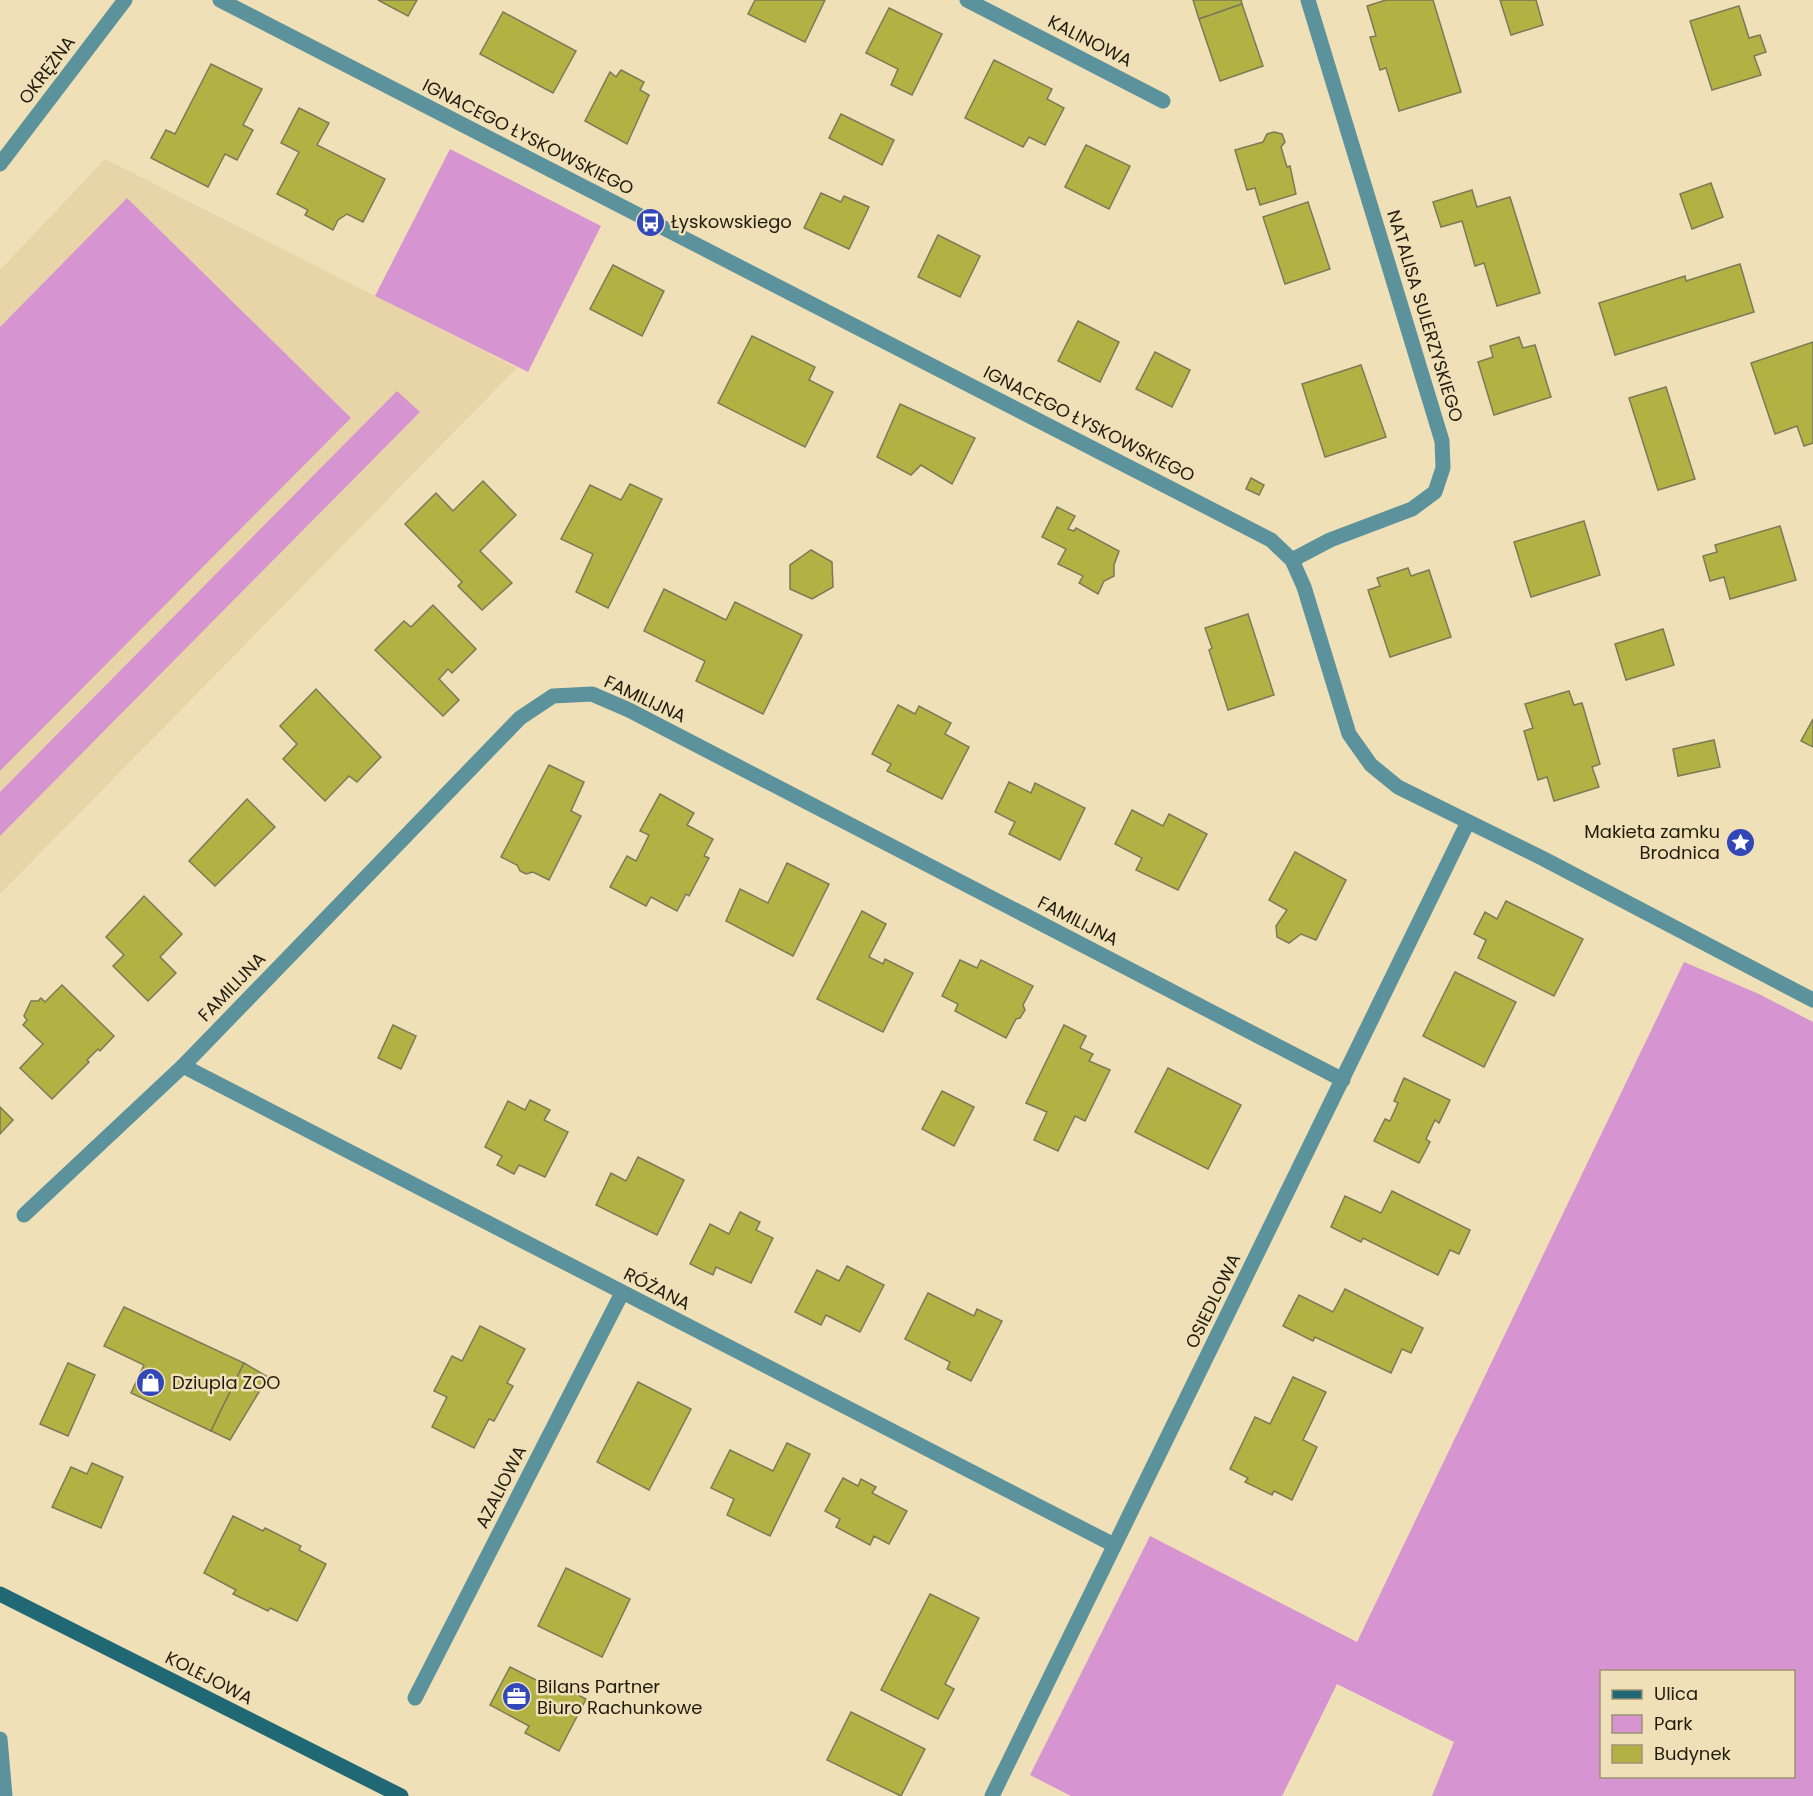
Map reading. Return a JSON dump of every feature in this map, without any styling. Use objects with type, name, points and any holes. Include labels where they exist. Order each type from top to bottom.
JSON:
[{"type":"street","name":"OKRĘŻNA","points":[[0,164],[125,0]]},
{"type":"street","name":"IGNACEGO ŁYSKOWSKIEGO","points":[[220,0],[1271,540],[1292,560],[1304,587],[1349,734],[1371,765],[1398,787],[1813,1000]]},
{"type":"street","name":"KALINOWA","points":[[967,0],[1163,101]]},
{"type":"street","name":"NATALISA SULERZYSKIEGO","points":[[1292,560],[1330,540],[1412,509],[1435,492],[1443,468],[1442,441],[1308,0]]},
{"type":"street","name":"FAMILIJNA","points":[[24,1215],[183,1066],[520,718],[553,696],[592,694],[712,752],[1343,1080]]},
{"type":"street","name":"OSIEDLOWA","points":[[992,1796],[1468,822]]},
{"type":"street","name":"RÓŻANA","points":[[183,1066],[1114,1545]]},
{"type":"street","name":"AZALIOWA","points":[[415,1698],[622,1293]]},
{"type":"street","name":"KOLEJOWA","points":[[0,1594],[401,1796]]},
{"type":"street","points":[[0,1739],[1,1771],[5,1796]]},
{"type":"shaded area","points":[[105,159],[517,368],[0,894],[0,270]]},
{"type":"green space","points":[[450,149],[601,226],[528,372],[375,296]]},
{"type":"green space","points":[[127,198],[351,418],[0,771],[0,327]]},
{"type":"green space","points":[[397,391],[420,412],[0,836],[0,792]]},
{"type":"green space","points":[[1684,962],[1759,994],[1813,1022],[1813,1796],[1432,1796],[1454,1742],[1337,1684],[1282,1796],[1071,1796],[1030,1775],[1150,1536],[1357,1642]]},
{"type":"building","points":[[378,0],[417,0],[408,16]]},
{"type":"building","points":[[755,0],[825,0],[805,42],[748,14]]},
{"type":"building","points":[[1193,0],[1241,0],[1242,4],[1199,19]]},
{"type":"building","points":[[1386,0],[1433,0],[1461,92],[1399,111],[1386,68],[1380,70],[1370,37],[1376,36],[1367,6]]},
{"type":"building","points":[[1500,0],[1536,0],[1543,25],[1511,35]]},
{"type":"building","points":[[1242,4],[1263,66],[1220,81],[1199,19]]},
{"type":"building","points":[[1739,6],[1749,38],[1760,35],[1766,52],[1754,56],[1761,75],[1712,90],[1690,21]]},
{"type":"building","points":[[889,8],[942,34],[912,95],[891,85],[898,69],[866,53]]},
{"type":"building","points":[[503,12],[576,51],[553,93],[480,54]]},
{"type":"building","points":[[994,60],[1052,89],[1047,99],[1064,108],[1045,145],[1029,137],[1023,147],[965,118]]},
{"type":"building","points":[[211,64],[262,89],[243,125],[253,130],[237,160],[225,154],[208,187],[151,158],[166,130],[175,134]]},
{"type":"building","points":[[621,70],[644,82],[640,90],[649,95],[627,144],[585,121],[610,72],[616,77]]},
{"type":"building","points":[[299,108],[329,123],[317,145],[385,179],[363,222],[347,214],[338,220],[333,230],[305,215],[308,210],[277,194],[299,152],[281,143]]},
{"type":"building","points":[[841,114],[894,140],[882,165],[829,138]]},
{"type":"building","points":[[1274,132],[1282,134],[1285,142],[1281,147],[1287,167],[1290,166],[1296,194],[1260,205],[1255,188],[1247,190],[1235,150],[1263,142],[1267,134]]},
{"type":"building","points":[[1086,145],[1130,166],[1109,209],[1065,187]]},
{"type":"building","points":[[1711,183],[1723,217],[1692,229],[1680,194]]},
{"type":"building","points":[[1472,190],[1477,207],[1510,197],[1540,293],[1497,306],[1484,263],[1475,266],[1462,221],[1441,227],[1433,202]]},
{"type":"building","points":[[821,193],[841,202],[844,196],[869,207],[849,249],[804,228]]},
{"type":"building","points":[[1308,202],[1330,269],[1285,284],[1263,217]]},
{"type":"building","points":[[938,235],[980,256],[960,297],[918,277]]},
{"type":"building","points":[[1740,264],[1754,312],[1615,355],[1599,303],[1685,276],[1686,281]]},
{"type":"building","points":[[613,265],[664,291],[642,336],[590,309]]},
{"type":"building","points":[[1078,321],[1119,342],[1100,382],[1058,361]]},
{"type":"building","points":[[752,336],[815,367],[809,380],[833,392],[805,447],[718,403]]},
{"type":"building","points":[[1519,337],[1523,348],[1535,345],[1551,397],[1494,415],[1478,362],[1493,357],[1490,346]]},
{"type":"building","points":[[1813,342],[1813,443],[1804,446],[1797,426],[1775,434],[1751,363]]},
{"type":"building","points":[[1155,352],[1190,370],[1172,407],[1136,389]]},
{"type":"building","points":[[1361,365],[1386,437],[1325,457],[1302,384]]},
{"type":"building","points":[[1666,387],[1695,479],[1658,490],[1629,398]]},
{"type":"building","points":[[900,404],[975,438],[952,484],[921,465],[911,475],[877,457]]},
{"type":"building","points":[[1251,478],[1264,485],[1259,495],[1246,489]]},
{"type":"building","points":[[483,481],[516,515],[480,551],[512,583],[482,610],[458,586],[462,582],[405,524],[436,493],[453,511]]},
{"type":"building","points":[[630,484],[662,499],[608,608],[576,592],[593,554],[561,539],[590,485],[621,500]]},
{"type":"building","points":[[1057,507],[1075,516],[1068,529],[1074,531],[1076,528],[1119,551],[1114,565],[1114,576],[1104,581],[1098,594],[1079,583],[1083,576],[1058,564],[1066,549],[1042,537]]},
{"type":"building","points":[[1584,521],[1600,575],[1531,597],[1514,542]]},
{"type":"building","points":[[1780,526],[1796,580],[1730,599],[1724,577],[1710,581],[1703,556],[1717,552],[1715,545]]},
{"type":"building","points":[[811,550],[832,562],[833,587],[812,599],[790,589],[790,565]]},
{"type":"building","points":[[1408,568],[1411,576],[1429,570],[1451,637],[1390,657],[1368,590],[1380,586],[1377,578]]},
{"type":"building","points":[[664,589],[726,620],[735,602],[802,635],[763,714],[696,681],[705,661],[644,631]]},
{"type":"building","points":[[433,605],[476,649],[452,673],[448,669],[439,679],[459,700],[443,716],[375,650],[404,621],[411,627]]},
{"type":"building","points":[[1248,614],[1274,695],[1228,710],[1209,650],[1212,648],[1205,628]]},
{"type":"building","points":[[1663,629],[1674,665],[1626,680],[1615,644]]},
{"type":"building","points":[[316,689],[381,757],[357,782],[349,776],[325,801],[283,759],[297,744],[280,726]]},
{"type":"building","points":[[1569,691],[1574,705],[1582,703],[1600,764],[1592,767],[1599,787],[1554,801],[1547,777],[1538,780],[1524,731],[1533,728],[1525,704]]},
{"type":"building","points":[[898,705],[915,714],[919,706],[951,723],[945,734],[969,747],[942,799],[887,771],[891,764],[872,754]]},
{"type":"building","points":[[1813,719],[1813,747],[1801,741]]},
{"type":"building","points":[[1714,740],[1720,767],[1678,776],[1673,749]]},
{"type":"building","points":[[549,765],[584,782],[571,811],[581,816],[549,880],[533,872],[526,874],[520,871],[517,865],[501,857]]},
{"type":"building","points":[[1009,782],[1031,793],[1035,783],[1085,808],[1060,860],[1009,834],[1015,822],[995,812]]},
{"type":"building","points":[[660,794],[694,813],[687,825],[713,839],[704,856],[709,858],[689,896],[686,894],[677,911],[651,897],[646,906],[610,887],[627,856],[636,861],[649,835],[640,831]]},
{"type":"building","points":[[247,799],[275,827],[215,886],[189,861]]},
{"type":"building","points":[[1132,810],[1163,826],[1169,814],[1207,834],[1178,890],[1136,870],[1142,858],[1115,844]]},
{"type":"building","points":[[1295,852],[1346,880],[1316,940],[1301,934],[1289,943],[1277,937],[1276,926],[1287,910],[1269,900]]},
{"type":"building","points":[[787,863],[829,884],[793,956],[726,921],[740,889],[768,903]]},
{"type":"building","points":[[144,896],[182,934],[160,957],[176,973],[148,1001],[113,966],[124,955],[106,937]]},
{"type":"building","points":[[1506,901],[1583,939],[1554,996],[1478,958],[1486,940],[1474,934],[1485,912],[1497,919]]},
{"type":"building","points":[[862,911],[886,924],[869,957],[883,964],[885,959],[913,973],[883,1032],[817,999]]},
{"type":"building","points":[[960,960],[977,968],[981,960],[1033,986],[1023,1005],[1025,1010],[1020,1018],[1016,1019],[1006,1038],[955,1011],[958,1004],[942,996]]},
{"type":"building","points":[[1455,972],[1516,1002],[1484,1067],[1423,1036]]},
{"type":"building","points":[[62,985],[114,1036],[100,1051],[98,1049],[87,1060],[89,1062],[52,1099],[20,1068],[43,1044],[23,1025],[27,1020],[24,1016],[31,1001],[38,1001],[41,998],[45,1002]]},
{"type":"building","points":[[393,1025],[416,1036],[401,1069],[378,1058]]},
{"type":"building","points":[[1064,1025],[1086,1036],[1080,1048],[1093,1054],[1089,1061],[1110,1070],[1085,1121],[1075,1116],[1058,1151],[1034,1140],[1047,1112],[1026,1103]]},
{"type":"building","points":[[1168,1068],[1241,1105],[1208,1169],[1135,1132]]},
{"type":"building","points":[[1404,1078],[1450,1100],[1439,1123],[1435,1120],[1426,1139],[1430,1142],[1419,1163],[1374,1141],[1385,1119],[1390,1121],[1398,1103],[1394,1101]]},
{"type":"building","points":[[942,1091],[974,1107],[954,1146],[922,1129]]},
{"type":"building","points":[[530,1100],[550,1110],[544,1120],[568,1132],[545,1177],[519,1165],[514,1174],[497,1165],[502,1156],[485,1147],[508,1101],[525,1110]]},
{"type":"building","points":[[0,1107],[13,1120],[0,1134]]},
{"type":"building","points":[[638,1157],[684,1180],[657,1235],[596,1205],[611,1173],[626,1181]]},
{"type":"building","points":[[1392,1191],[1470,1230],[1459,1254],[1450,1250],[1438,1275],[1363,1238],[1361,1242],[1331,1227],[1345,1196],[1381,1213]]},
{"type":"building","points":[[740,1212],[760,1222],[756,1230],[773,1238],[751,1283],[716,1267],[713,1275],[690,1264],[710,1224],[729,1234]]},
{"type":"building","points":[[847,1266],[884,1285],[860,1332],[826,1315],[821,1325],[795,1312],[817,1270],[839,1281]]},
{"type":"building","points":[[1345,1289],[1423,1328],[1411,1353],[1402,1349],[1391,1373],[1315,1337],[1313,1341],[1283,1326],[1299,1295],[1333,1312]]},
{"type":"building","points":[[928,1293],[974,1316],[977,1309],[1002,1321],[971,1381],[947,1369],[950,1362],[905,1339]]},
{"type":"building","points":[[124,1307],[244,1363],[211,1431],[131,1393],[144,1365],[104,1346]]},
{"type":"building","points":[[480,1326],[525,1349],[507,1383],[513,1386],[494,1421],[489,1419],[474,1448],[432,1427],[447,1397],[434,1391],[452,1356],[462,1361]]},
{"type":"building","points":[[68,1363],[95,1375],[68,1436],[40,1424]]},
{"type":"building","points":[[244,1363],[268,1377],[230,1440],[211,1431]]},
{"type":"building","points":[[1293,1377],[1326,1392],[1303,1440],[1317,1447],[1292,1500],[1274,1491],[1272,1495],[1245,1482],[1248,1478],[1230,1469],[1255,1417],[1270,1424]]},
{"type":"building","points":[[638,1382],[691,1409],[649,1490],[597,1462]]},
{"type":"building","points":[[787,1443],[810,1454],[770,1536],[727,1515],[734,1499],[711,1488],[730,1450],[773,1471]]},
{"type":"building","points":[[92,1463],[123,1477],[101,1528],[52,1507],[71,1467],[87,1474]]},
{"type":"building","points":[[843,1478],[858,1486],[861,1479],[876,1487],[872,1493],[907,1511],[889,1544],[874,1536],[870,1545],[836,1527],[840,1519],[825,1511]]},
{"type":"building","points":[[233,1516],[263,1531],[265,1528],[301,1546],[299,1550],[326,1564],[297,1621],[270,1608],[268,1611],[233,1594],[236,1590],[204,1573]]},
{"type":"building","points":[[566,1568],[630,1599],[602,1657],[538,1626]]},
{"type":"building","points":[[930,1594],[979,1618],[945,1684],[954,1689],[938,1719],[881,1690]]},
{"type":"building","points":[[510,1667],[550,1687],[552,1681],[586,1699],[559,1751],[525,1733],[529,1726],[490,1705]]},
{"type":"building","points":[[851,1712],[925,1749],[901,1796],[827,1760]]},
{"type":"place","name":"Łyskowskiego","points":[[650,222]]},
{"type":"place","name":"Makieta zamku Brodnica","points":[[1741,842]]},
{"type":"place","name":"Dziupla ZOO","points":[[151,1383]]},
{"type":"place","name":"Bilans Partner Biuro Rachunkowe","points":[[516,1697]]}]
